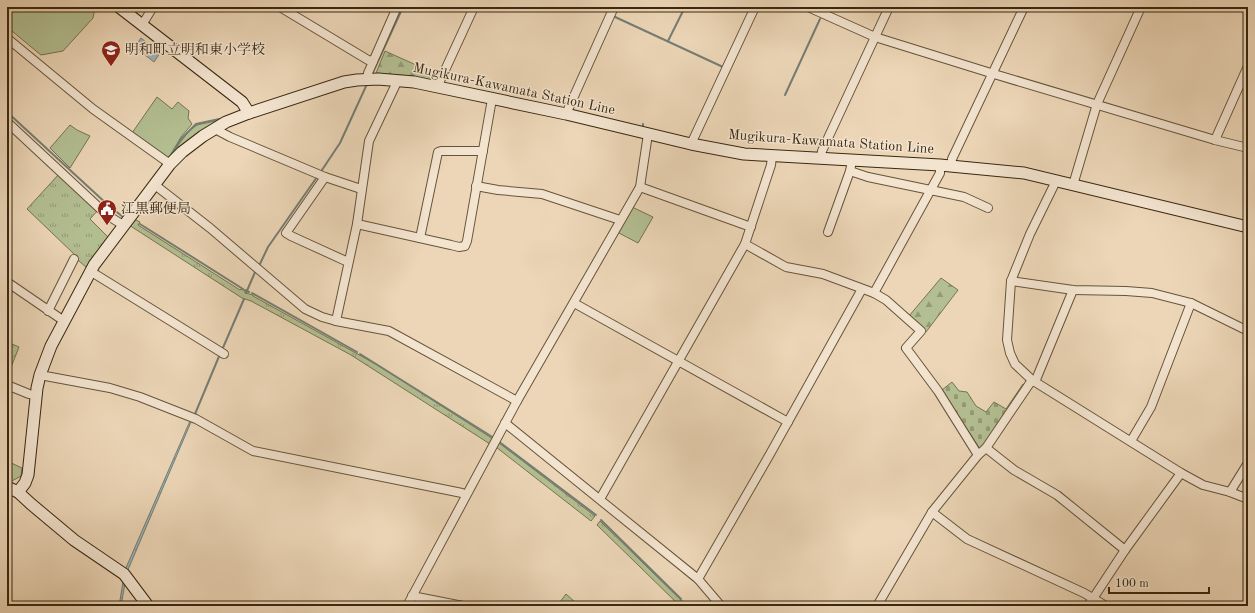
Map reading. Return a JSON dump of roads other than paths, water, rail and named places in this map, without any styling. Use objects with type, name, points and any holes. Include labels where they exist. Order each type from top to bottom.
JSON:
[{"type":"main road","points":[[119,7],[242,102],[249,113]]},
{"type":"main road","name":"Mugikura-Kawamata Station Line","points":[[18,492],[25,484],[28,475],[36,396],[40,375],[51,346],[90,271],[170,164],[191,144],[226,122],[330,86],[350,81],[366,79],[397,80],[439,86],[691,144],[744,154],[821,158],[850,166],[945,166],[1024,173],[1248,227]]},
{"type":"main road","points":[[7,487],[18,492],[74,540],[124,574],[148,606]]},
{"type":"street","points":[[142,25],[153,7]]},
{"type":"street","points":[[280,7],[373,62]]},
{"type":"street","points":[[366,79],[397,7]]},
{"type":"street","points":[[439,86],[474,7]]},
{"type":"street","points":[[566,114],[614,7]]},
{"type":"street","points":[[691,144],[755,7]]},
{"type":"street","points":[[808,7],[875,37],[1215,140],[1248,148]]},
{"type":"street","points":[[821,158],[822,151],[889,7]]},
{"type":"street","points":[[874,293],[930,190],[940,173],[952,159],[994,74],[1024,7]]},
{"type":"street","points":[[1073,185],[1097,104],[1141,7]]},
{"type":"street","points":[[7,38],[93,109],[170,164]]},
{"type":"street","points":[[1215,140],[1248,66]]},
{"type":"street","points":[[336,321],[357,224],[369,141],[397,80]]},
{"type":"street","points":[[357,224],[459,247],[465,246],[468,241],[476,186],[492,99]]},
{"type":"street","points":[[7,122],[107,215],[123,225]]},
{"type":"street","points":[[215,129],[230,137],[325,177],[362,188]]},
{"type":"street","points":[[407,606],[517,401],[640,187],[648,134]]},
{"type":"street","points":[[420,238],[438,152],[483,151]]},
{"type":"street","points":[[600,499],[745,244],[772,156]]},
{"type":"street","points":[[828,232],[850,166],[868,178],[964,197],[988,208]]},
{"type":"street","points":[[325,177],[286,233],[348,262]]},
{"type":"street","points":[[1056,181],[1030,234],[1011,281],[1007,340],[1010,354],[1015,364],[1033,381],[1203,485],[1230,492],[1248,500]]},
{"type":"street","points":[[155,185],[210,228],[298,304],[317,315],[336,321],[389,331],[517,401]]},
{"type":"street","points":[[476,186],[498,190],[542,194],[620,220]]},
{"type":"street","points":[[640,187],[751,227]]},
{"type":"street","points":[[745,244],[786,267],[823,274],[874,293],[886,300],[921,331],[906,348],[938,391],[978,455]]},
{"type":"street","points":[[48,310],[74,260]]},
{"type":"street","points":[[90,271],[224,354]]},
{"type":"street","points":[[1011,281],[1073,290],[1152,293],[1192,303],[1248,331]]},
{"type":"street","points":[[7,282],[64,321]]},
{"type":"street","points":[[698,579],[862,289]]},
{"type":"street","points":[[877,606],[932,512],[978,455],[986,448],[1033,381],[1073,290]]},
{"type":"street","points":[[574,303],[788,422]]},
{"type":"street","points":[[1131,441],[1151,406],[1192,303]]},
{"type":"street","points":[[40,375],[110,388],[140,397],[196,419],[254,451],[466,495]]},
{"type":"street","points":[[7,385],[36,396]]},
{"type":"street","points":[[505,423],[698,579],[722,606]]},
{"type":"street","points":[[986,448],[1014,470],[1057,495],[1125,550]]},
{"type":"street","points":[[1230,492],[1248,463]]},
{"type":"street","points":[[1088,606],[1125,550],[1181,472]]},
{"type":"street","points":[[932,512],[966,540],[1084,593],[1106,606]]},
{"type":"street","points":[[412,596],[463,606]]},
{"type":"water","points":[[141,38],[160,53],[154,62],[135,47]]},
{"type":"water","points":[[190,421],[191,422],[127,572],[121,606],[119,606],[125,570]]},
{"type":"waterway","points":[[373,72],[403,7]]},
{"type":"waterway","points":[[668,41],[685,7]]},
{"type":"waterway","points":[[614,15],[613,16],[723,67]]},
{"type":"waterway","points":[[785,95],[820,19]]},
{"type":"waterway","points":[[320,173],[340,143],[367,84]]},
{"type":"waterway","points":[[7,112],[123,217]]},
{"type":"waterway","points":[[171,156],[181,139],[196,124],[224,118]]},
{"type":"waterway","points":[[259,266],[268,247],[317,177]]},
{"type":"waterway","points":[[140,224],[243,289]]},
{"type":"waterway","points":[[246,293],[256,270]]},
{"type":"waterway","points":[[245,290],[249,292]]},
{"type":"waterway","points":[[252,293],[357,352]]},
{"type":"waterway","points":[[222,350],[244,299]]},
{"type":"waterway","points":[[195,414],[220,354]]},
{"type":"waterway","points":[[360,354],[494,438]]},
{"type":"waterway","points":[[498,441],[596,515]]},
{"type":"waterway","points":[[601,520],[681,599]]},
{"type":"waterway","points":[[685,604],[686,603],[690,606]]},
{"type":"place","name":"明和町立明和東小学校","points":[[111,67]]},
{"type":"place","name":"江黒郵便局","points":[[107,226]]}]
